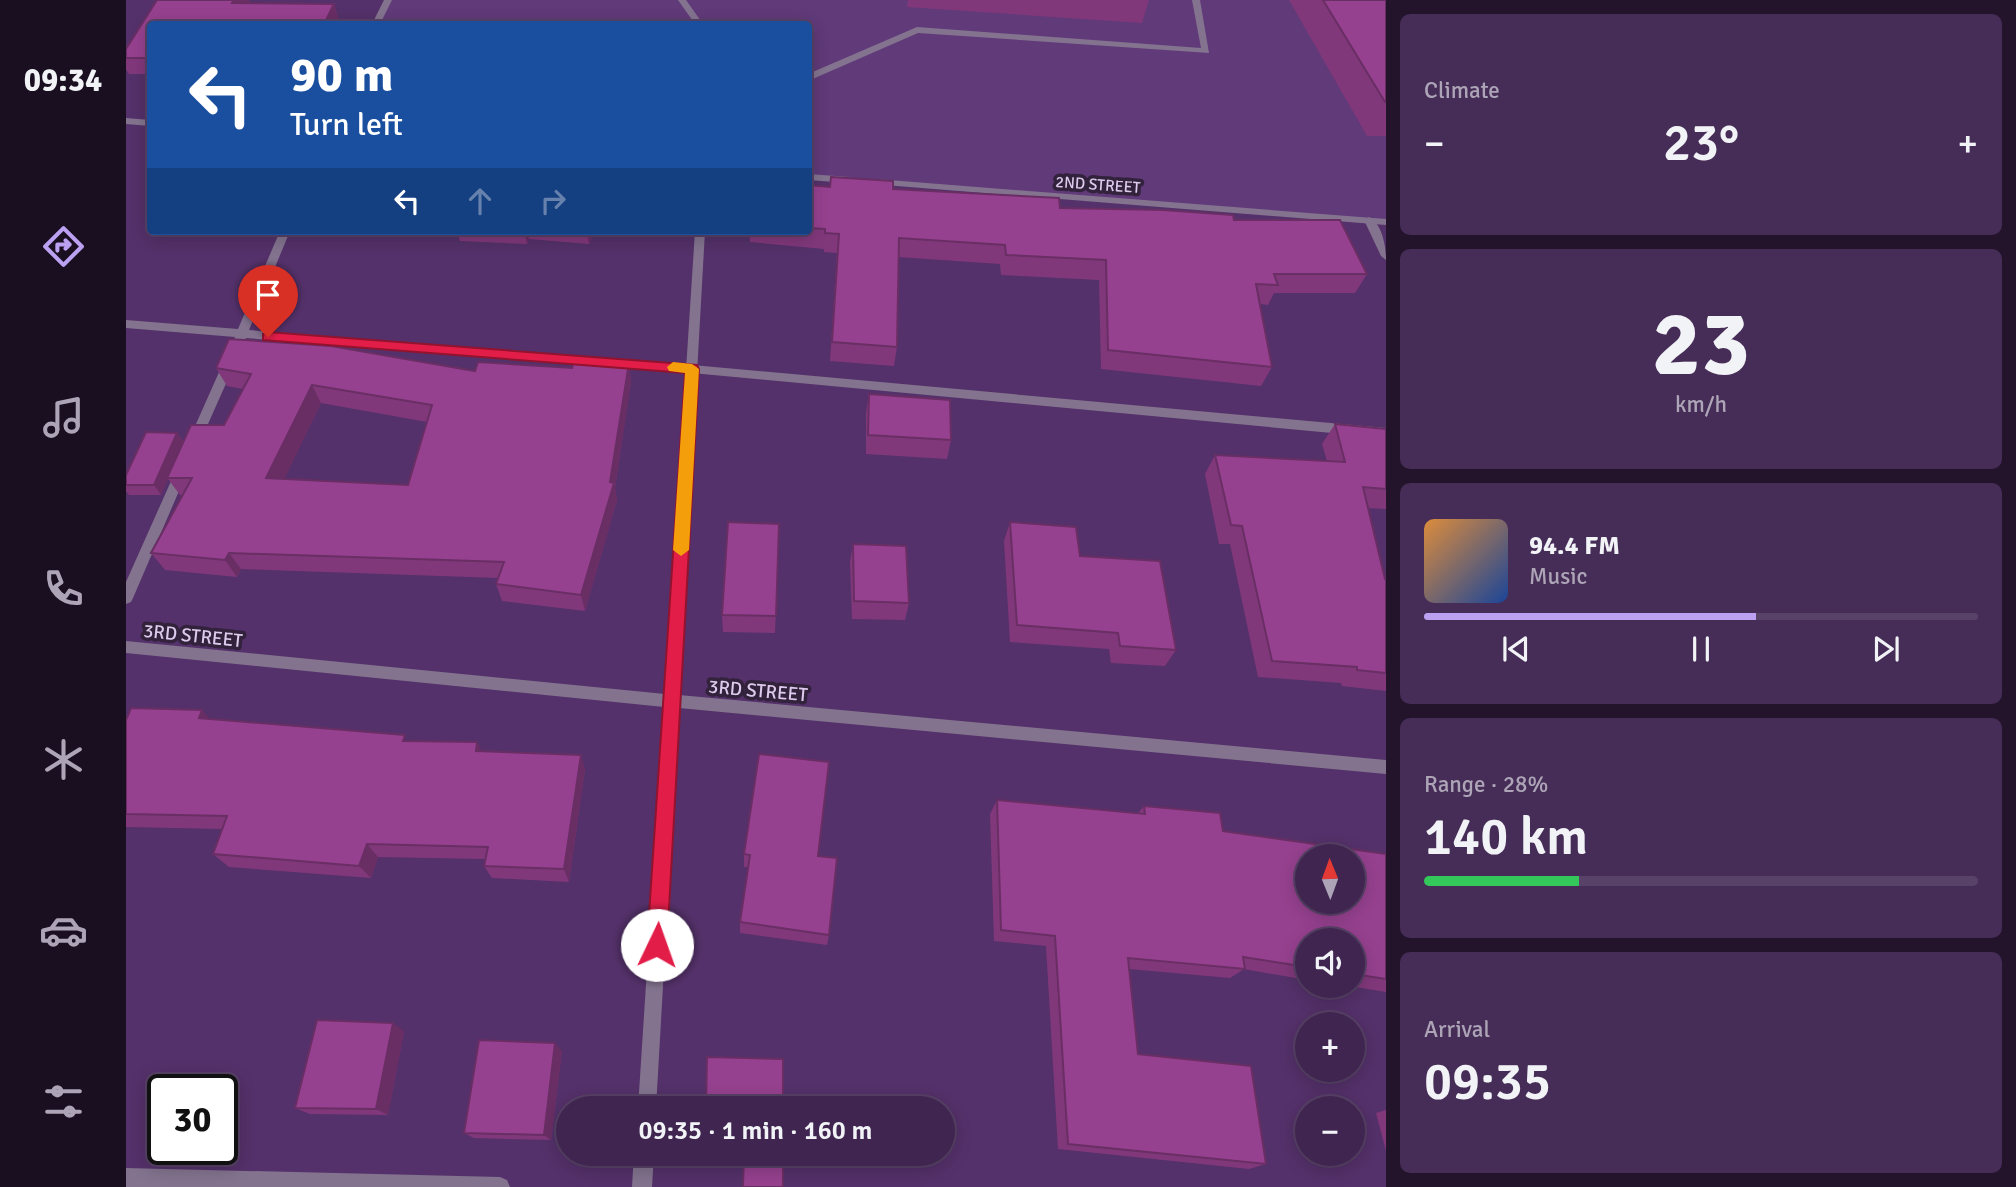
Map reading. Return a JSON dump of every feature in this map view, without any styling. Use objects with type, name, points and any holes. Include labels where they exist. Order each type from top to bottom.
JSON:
[{"type":"street","points":[[378,21],[388,0]]},
{"type":"street","points":[[682,0],[697,21]]},
{"type":"street","points":[[812,76],[917,30],[1206,51],[1196,0]]},
{"type":"street","points":[[126,121],[147,123]]},
{"type":"street","name":"2ND STREET","points":[[812,177],[1386,222]]},
{"type":"street","points":[[1369,220],[1386,256]]},
{"type":"street","points":[[126,598],[283,235]]},
{"type":"street","points":[[648,1096],[700,235]]},
{"type":"street","points":[[126,324],[692,369],[1386,433]]},
{"type":"street","name":"3RD STREET","points":[[126,647],[1386,767]]},
{"type":"street","points":[[642,1187],[644,1166]]},
{"type":"street","points":[[126,1178],[500,1187]]},
{"type":"shaded area","points":[[388,0],[1386,0],[1386,222],[812,177],[812,21],[378,21]]},
{"type":"building","points":[[157,0],[334,4],[326,21],[147,21],[147,58],[126,58],[126,49]]},
{"type":"building","points":[[1323,0],[1386,0],[1386,102],[1385,102]]},
{"type":"building","points":[[831,177],[893,181],[893,189],[1059,198],[1060,208],[1163,210],[1233,215],[1234,220],[1340,220],[1367,274],[1274,274],[1278,285],[1256,284],[1272,367],[1108,350],[1106,260],[1006,255],[1005,245],[899,238],[897,347],[832,342],[839,234],[812,228],[812,185],[830,187]]},
{"type":"building","points":[[229,339],[331,346],[475,371],[478,362],[572,368],[574,361],[629,363],[610,482],[614,483],[581,595],[496,584],[504,562],[229,553],[225,560],[151,553],[192,478],[167,478],[191,425],[224,425],[251,374],[216,368]],"holes":[[[312,385],[432,405],[408,485],[266,478]]]},
{"type":"building","points":[[869,394],[950,400],[951,440],[868,435]]},
{"type":"building","points":[[1335,424],[1386,429],[1386,489],[1363,487],[1386,579],[1386,673],[1357,670],[1357,667],[1272,661],[1242,526],[1231,525],[1215,455],[1345,462]]},
{"type":"building","points":[[146,432],[177,433],[154,485],[126,485],[126,475]]},
{"type":"building","points":[[728,522],[779,524],[776,616],[722,615]]},
{"type":"building","points":[[1010,522],[1076,527],[1080,556],[1160,561],[1176,650],[1120,646],[1118,633],[1017,625]]},
{"type":"building","points":[[853,544],[906,546],[909,603],[854,601]]},
{"type":"building","points":[[131,708],[202,710],[199,718],[405,735],[403,741],[477,742],[476,751],[581,755],[564,869],[484,866],[488,847],[367,844],[359,866],[213,854],[227,816],[126,814],[126,720]]},
{"type":"building","points":[[759,754],[829,762],[818,856],[837,858],[829,935],[740,922],[750,855],[744,854]]},
{"type":"building","points":[[997,800],[1145,814],[1144,806],[1220,813],[1223,831],[1315,844],[1295,844],[1295,914],[1365,914],[1365,851],[1386,854],[1386,979],[1365,976],[1365,928],[1295,928],[1295,965],[1243,957],[1245,969],[1128,958],[1138,1054],[1251,1066],[1266,1164],[1068,1144],[1055,936],[1001,930]]},
{"type":"building","points":[[317,1020],[393,1023],[376,1109],[295,1108]]},
{"type":"building","points":[[479,1040],[555,1043],[544,1135],[464,1133]]},
{"type":"building","points":[[707,1057],[783,1059],[783,1096],[706,1096]]},
{"type":"building","points":[[744,1166],[783,1166],[783,1187],[743,1187]]},
{"type":"slow traffic","points":[[673,367],[692,369],[681,550]]},
{"type":"route","points":[[268,337],[692,369],[657,945]]}]
